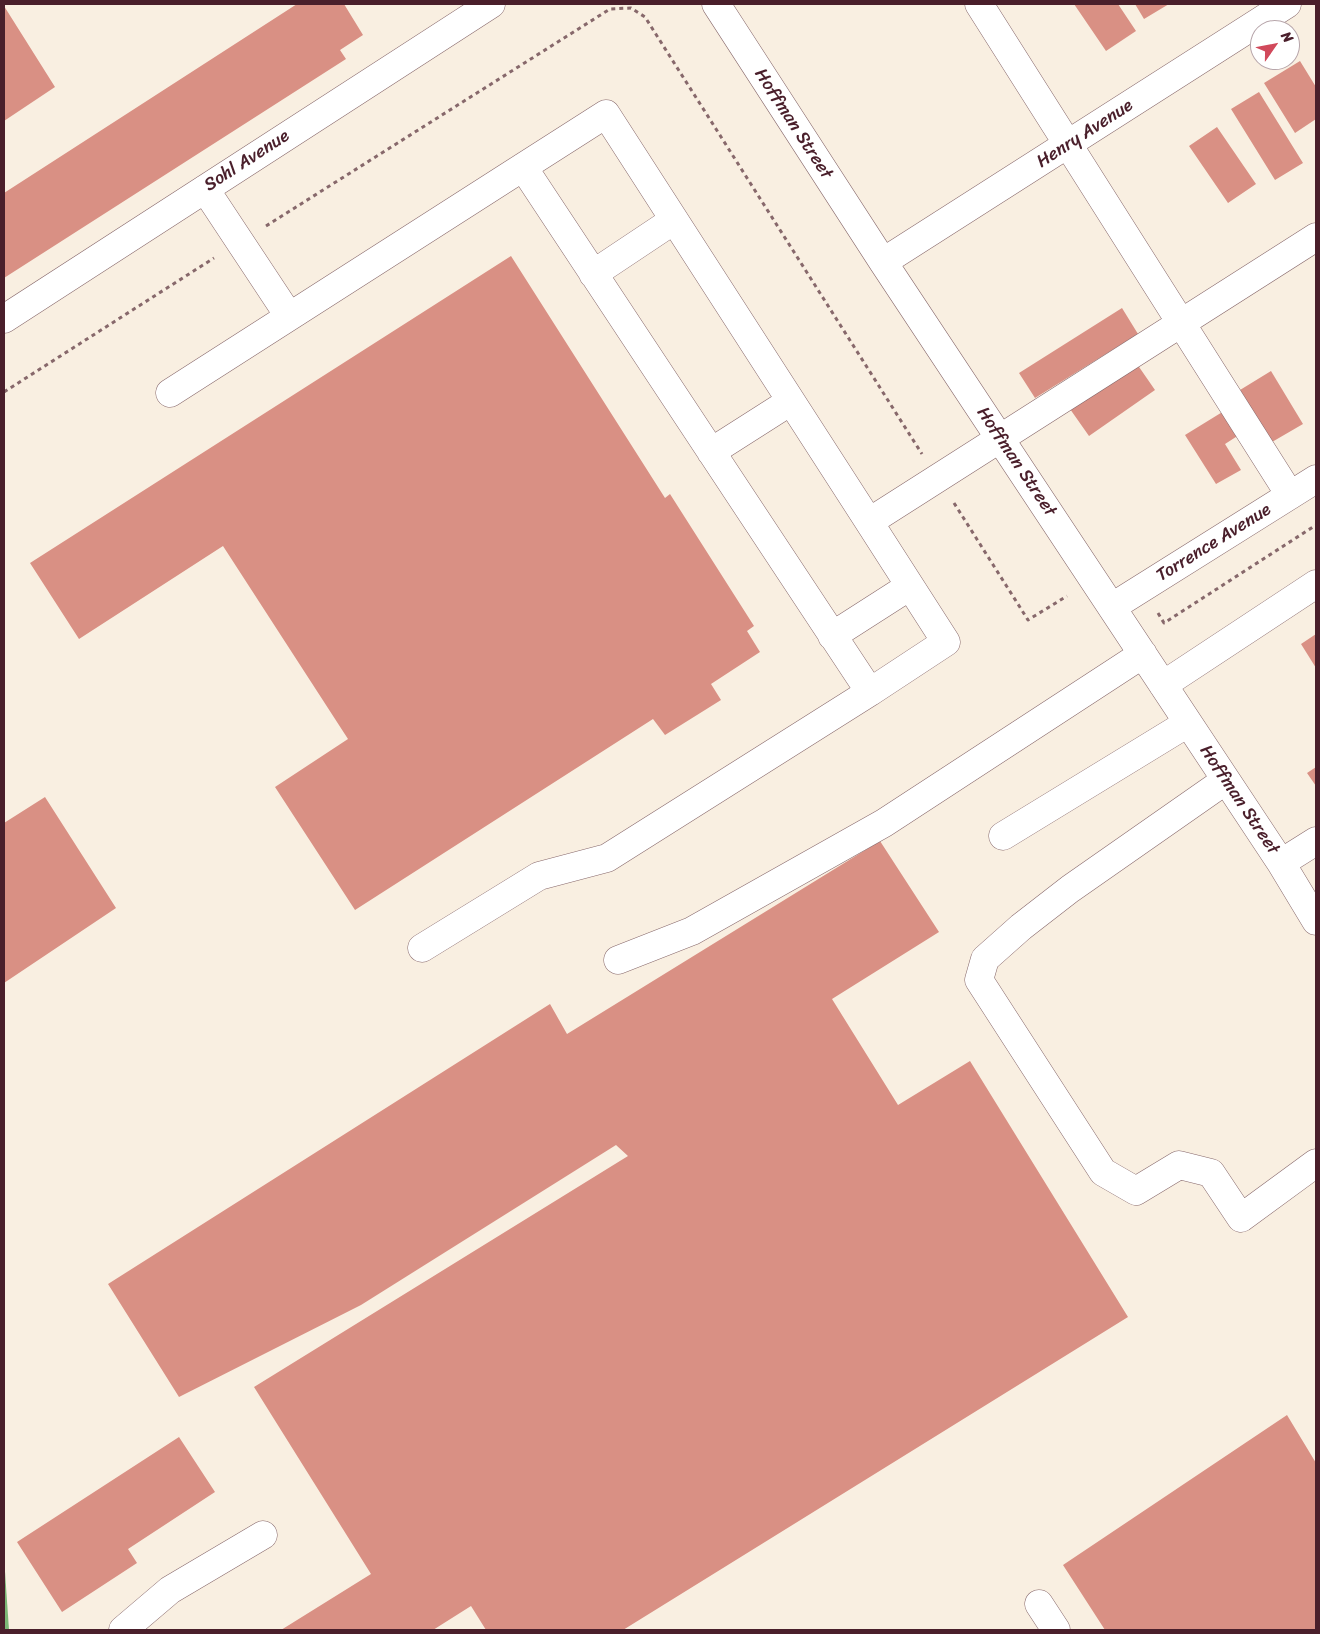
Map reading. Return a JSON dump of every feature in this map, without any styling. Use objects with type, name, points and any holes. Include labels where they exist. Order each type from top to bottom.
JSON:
[{"type":"street","name":"Sohl Avenue","points":[[4,319],[491,4]]},
{"type":"street","name":"Hoffman Street","points":[[716,4],[883,262],[1281,863],[1316,920]]},
{"type":"street","points":[[979,4],[1290,496]]},
{"type":"street","name":"Henry Avenue","points":[[883,262],[1287,4]]},
{"type":"street","points":[[170,393],[606,114],[946,642],[607,858],[538,876],[422,948]]},
{"type":"street","points":[[523,168],[870,692]]},
{"type":"street","points":[[205,189],[290,316]]},
{"type":"street","points":[[593,274],[674,220]]},
{"type":"street","points":[[869,522],[1316,237]]},
{"type":"street","points":[[711,452],[791,401]]},
{"type":"street","name":"Torrence Avenue","points":[[1112,607],[1316,479]]},
{"type":"street","points":[[1162,685],[1316,584]]},
{"type":"street","points":[[832,636],[910,586]]},
{"type":"street","points":[[618,960],[692,931],[884,823],[1143,654]]},
{"type":"street","points":[[1003,836],[1188,723]]},
{"type":"street","points":[[1226,780],[1070,889],[1021,926],[985,959],[979,980],[1103,1172],[1136,1191],[1179,1165],[1211,1173],[1241,1218],[1316,1163]]},
{"type":"street","points":[[1281,863],[1316,841]]},
{"type":"street","points":[[123,1630],[170,1590],[263,1535]]},
{"type":"street","points":[[1039,1604],[1056,1630]]},
{"type":"path","points":[[1164,623],[1316,525]]},
{"type":"path","points":[[1028,620],[1068,595]]},
{"type":"green space","points":[[4,1557],[9,1630],[4,1630]]},
{"type":"building","points":[[297,4],[344,4],[363,35],[340,50],[346,59],[4,278],[4,193]]},
{"type":"building","points":[[1074,4],[1118,4],[1136,31],[1106,51]]},
{"type":"building","points":[[1135,4],[1169,4],[1144,19]]},
{"type":"building","points":[[4,6],[55,87],[4,121]]},
{"type":"building","points":[[1300,61],[1316,87],[1316,119],[1295,133],[1264,83],[1285,70],[1300,70]]},
{"type":"building","points":[[1259,92],[1303,163],[1275,180],[1231,109]]},
{"type":"building","points":[[1217,127],[1256,184],[1228,203],[1189,146]]},
{"type":"building","points":[[511,256],[665,498],[670,494],[754,626],[747,631],[760,652],[711,684],[721,700],[665,735],[653,719],[355,910],[275,787],[348,739],[223,546],[79,639],[30,563]]},
{"type":"building","points":[[1122,308],[1138,334],[1035,398],[1019,373]]},
{"type":"building","points":[[1137,364],[1155,390],[1089,436],[1070,409]]},
{"type":"building","points":[[1271,371],[1303,424],[1272,442],[1240,390]]},
{"type":"building","points":[[1224,411],[1239,435],[1225,444],[1241,470],[1216,484],[1185,435]]},
{"type":"building","points":[[1316,634],[1316,668],[1301,644]]},
{"type":"building","points":[[1316,767],[1316,786],[1307,773]]},
{"type":"building","points":[[45,797],[116,908],[4,983],[4,823]]},
{"type":"building","points":[[880,841],[939,932],[832,999],[898,1105],[970,1061],[1128,1317],[623,1630],[486,1630],[471,1606],[433,1630],[281,1630],[371,1574],[254,1387],[628,1156],[616,1145],[361,1305],[179,1397],[108,1284],[550,1004],[567,1034]]},
{"type":"building","points":[[1287,1415],[1316,1463],[1316,1630],[1105,1630],[1063,1565]]},
{"type":"building","points":[[179,1437],[215,1492],[128,1549],[137,1563],[62,1612],[17,1542]]}]
